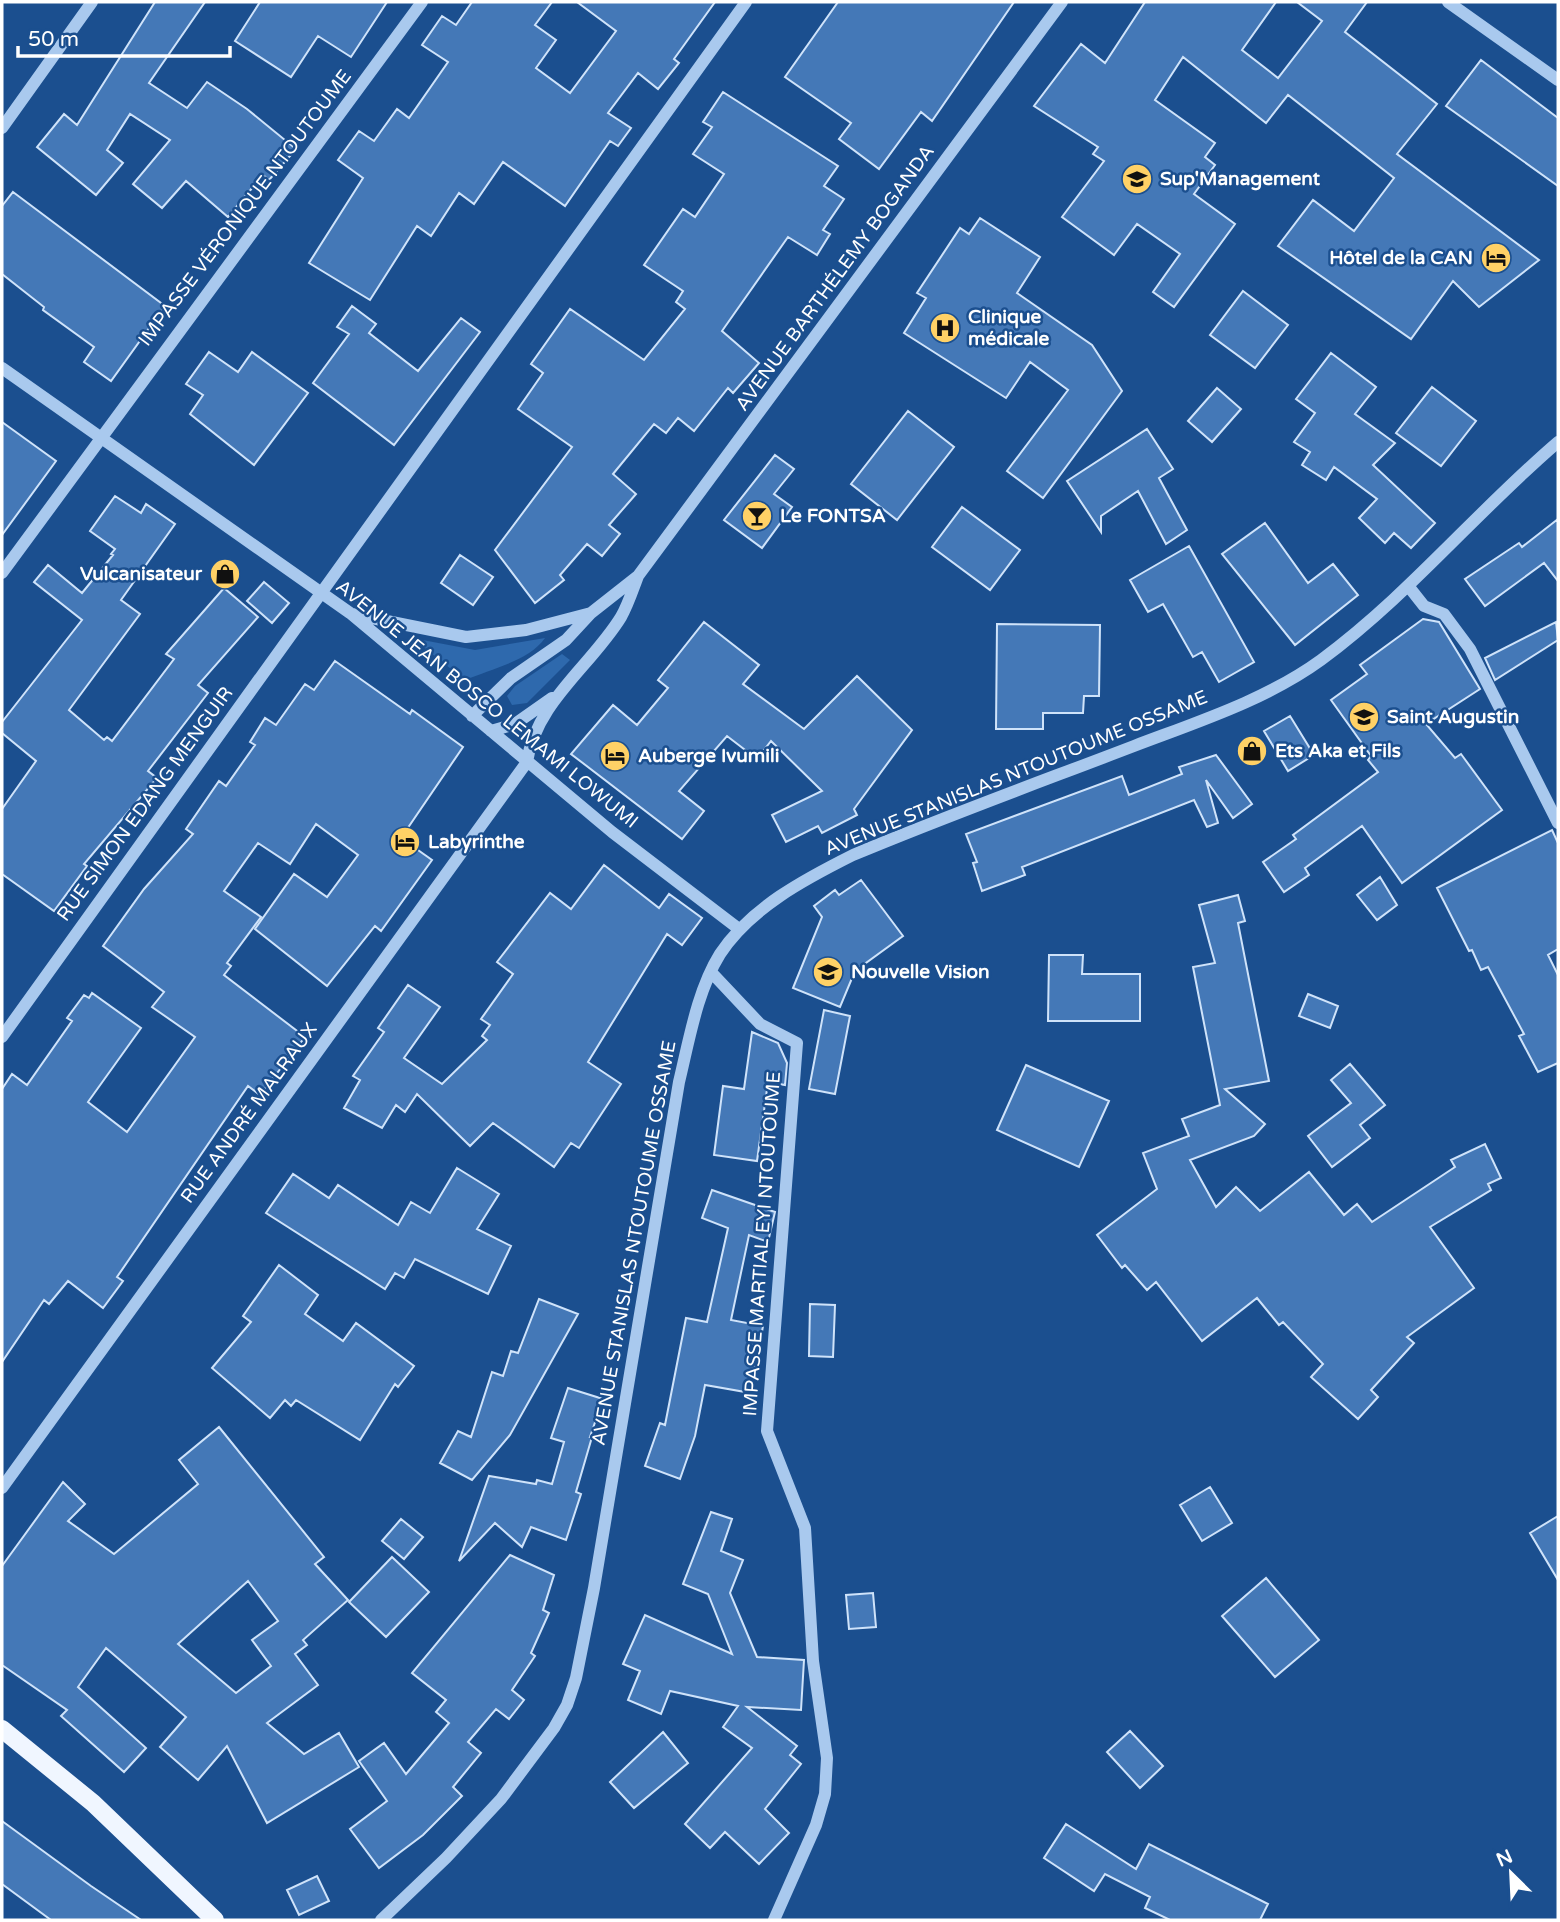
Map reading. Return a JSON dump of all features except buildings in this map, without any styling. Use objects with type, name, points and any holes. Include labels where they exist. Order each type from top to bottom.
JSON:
[{"type":"main road","points":[[2,1729],[93,1803],[215,1920]]},
{"type":"street","points":[[2,128],[92,2]]},
{"type":"street","name":"IMPASSE VÉRONIQUE NTOUTOUME","points":[[2,573],[422,2]]},
{"type":"street","name":"RUE SIMON EDANG MENGUIR","points":[[2,1037],[746,2]]},
{"type":"street","name":"AVENUE BARTHÉLEMY BOGANDA","points":[[638,576],[1062,2]]},
{"type":"street","points":[[1448,2],[1558,80]]},
{"type":"street","name":"AVENUE JEAN BOSCO LEMAMI LOWUMI","points":[[2,368],[350,613],[611,832],[738,929]]},
{"type":"street","name":"AVENUE STANISLAS NTOUTOUME OSSAME","points":[[381,1920],[446,1858],[501,1799],[554,1728],[567,1705],[579,1667],[594,1588],[679,1082],[693,1024],[711,972],[738,929],[821,871],[853,855],[1199,722],[1273,688],[1320,661],[1409,587],[1523,472],[1558,442]]},
{"type":"street","points":[[472,716],[510,678],[566,640],[591,613],[638,576]]},
{"type":"street","points":[[491,731],[515,724],[563,690],[621,616],[638,576]]},
{"type":"street","points":[[1409,587],[1424,606],[1444,614],[1471,649],[1558,823]]},
{"type":"street","points":[[350,613],[466,637],[526,630],[591,613]]},
{"type":"street","name":"RUE ANDRÉ MALRAUX","points":[[2,1488],[527,762],[531,738],[563,690]]},
{"type":"street","name":"IMPASSE MARTIAL EYI NTOUTOUME","points":[[711,972],[760,1024],[797,1043],[767,1431],[805,1528],[813,1661],[827,1758],[825,1794],[816,1825],[774,1920]]},
{"type":"shaded area","points":[[412,638],[475,650],[545,638],[520,658],[465,680]]},
{"type":"shaded area","points":[[562,654],[570,660],[527,703],[512,705],[507,696],[515,686]]},
{"type":"place","name":"Sup'Management","points":[[1137,179]]},
{"type":"place","name":"Hôtel de la CAN","points":[[1496,258]]},
{"type":"place","name":"Clinique médicale","points":[[945,328]]},
{"type":"place","name":"Le FONTSA","points":[[757,516]]},
{"type":"place","name":"Vulcanisateur","points":[[225,574]]},
{"type":"place","name":"Saint Augustin","points":[[1364,717]]},
{"type":"place","name":"Ets Aka et Fils","points":[[1252,751]]},
{"type":"place","name":"Auberge Ivumili","points":[[615,756]]},
{"type":"place","name":"Labyrinthe","points":[[405,842]]},
{"type":"place","name":"Nouvelle Vision","points":[[828,972]]}]
